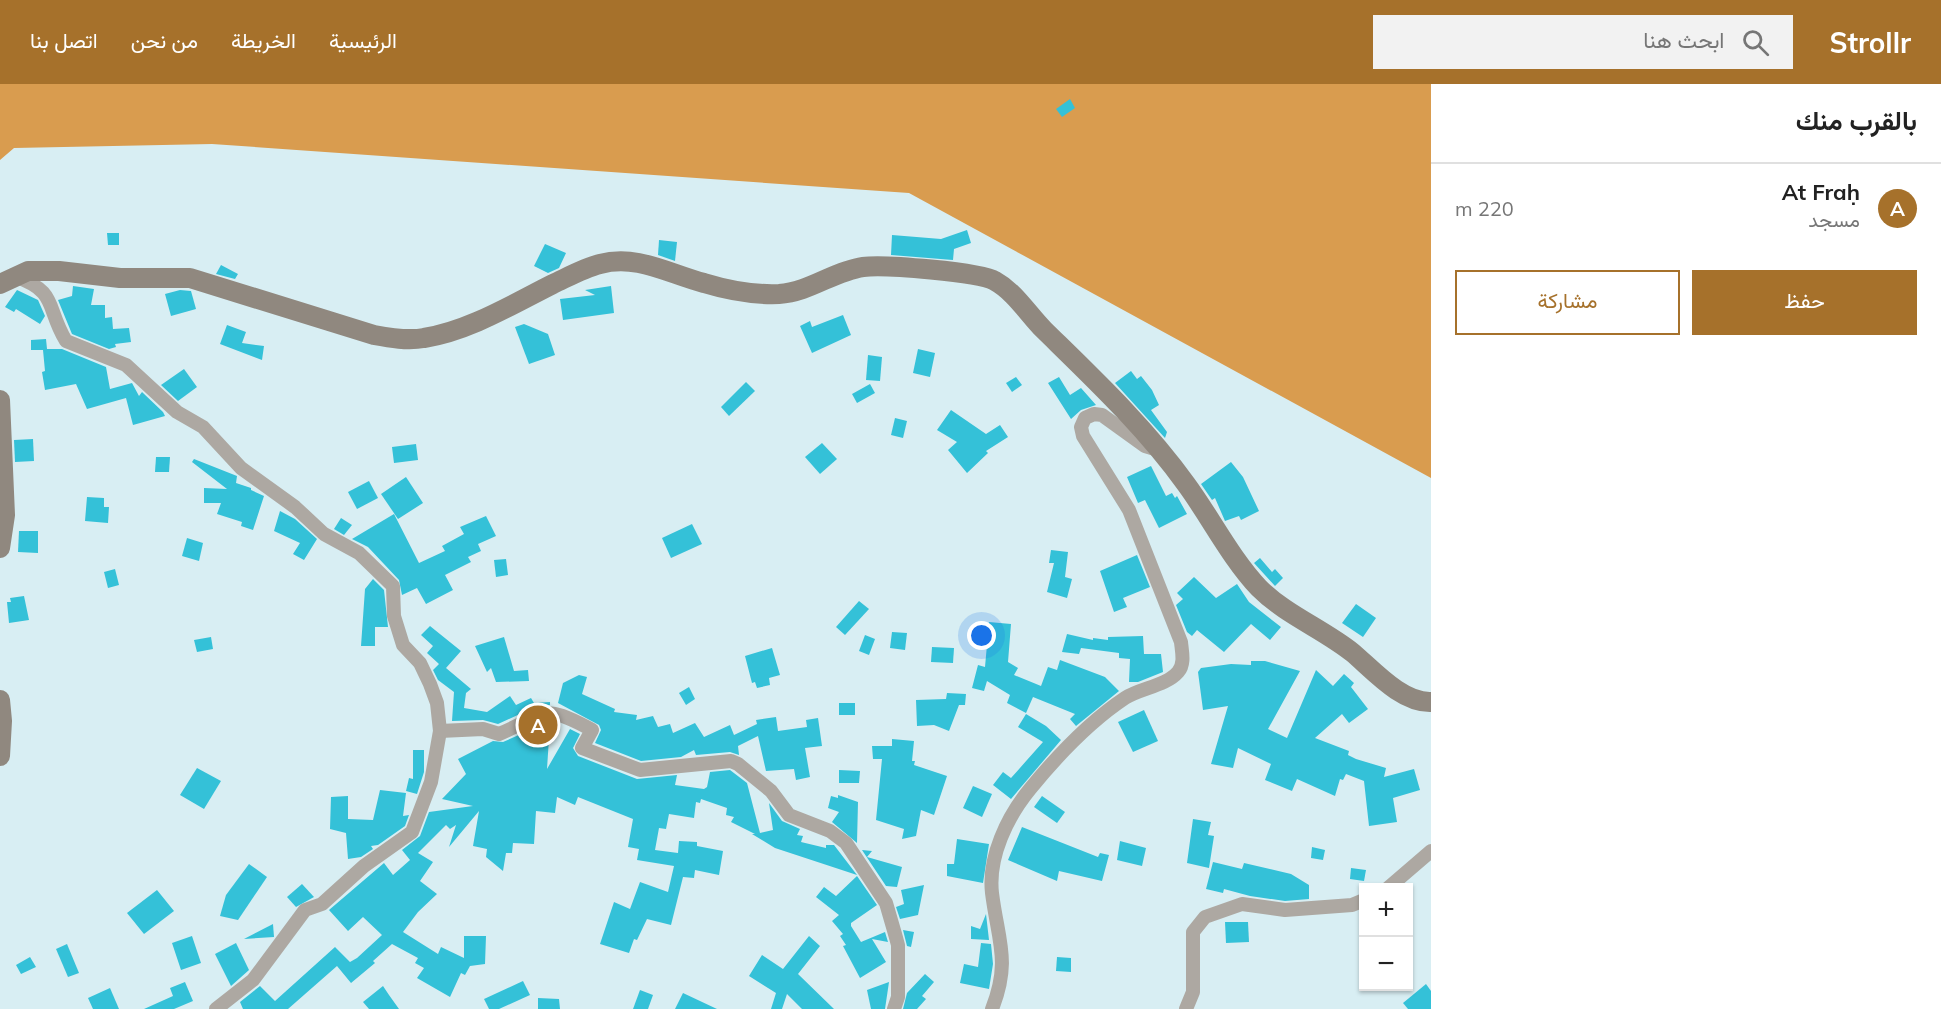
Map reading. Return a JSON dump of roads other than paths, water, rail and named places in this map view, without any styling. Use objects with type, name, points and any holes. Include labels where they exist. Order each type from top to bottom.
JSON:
[{"type":"main road","points":[[7,280],[28,271],[59,271],[120,278],[190,278],[374,335],[397,339],[424,338],[452,330],[484,318],[590,268],[621,260],[648,264],[705,284],[779,294],[809,289],[866,266],[977,274],[997,282],[1011,293],[1041,328],[1102,385],[1160,450],[1187,485],[1240,565],[1260,588],[1282,608],[1340,643],[1406,696],[1413,700],[1431,702]]},
{"type":"main road","points":[[0,400],[4,515],[0,548]]},
{"type":"main road","points":[[0,700],[2,721],[0,756]]},
{"type":"street","points":[[7,280],[36,284],[44,292],[66,341],[126,365],[177,412],[203,427],[241,468],[295,507],[324,534],[359,553],[377,568],[393,586],[394,616],[403,645],[420,663],[437,703],[440,731],[431,782],[412,832],[364,866],[322,904],[306,910],[253,980],[216,1009]]},
{"type":"street","points":[[992,1009],[1002,985],[1003,954],[992,892],[993,865],[1000,839],[1029,791],[1089,725],[1126,698],[1171,678],[1179,672],[1183,660],[1181,642],[1129,510],[1083,436],[1081,427],[1085,418],[1094,414],[1102,415],[1145,446],[1160,450]]},
{"type":"street","points":[[440,731],[483,729],[499,734],[538,715],[552,711],[592,730],[582,748],[634,769],[731,761],[738,764],[771,791],[789,815],[830,831],[846,843],[886,903],[898,945],[898,998],[894,1009]]},
{"type":"street","points":[[1394,883],[1431,851]]},
{"type":"street","points":[[1186,1009],[1193,992],[1193,932],[1205,917],[1242,904],[1285,910],[1352,905],[1359,902]]},
{"type":"place","name":"At Fraḥ","points":[[538,725]]}]
